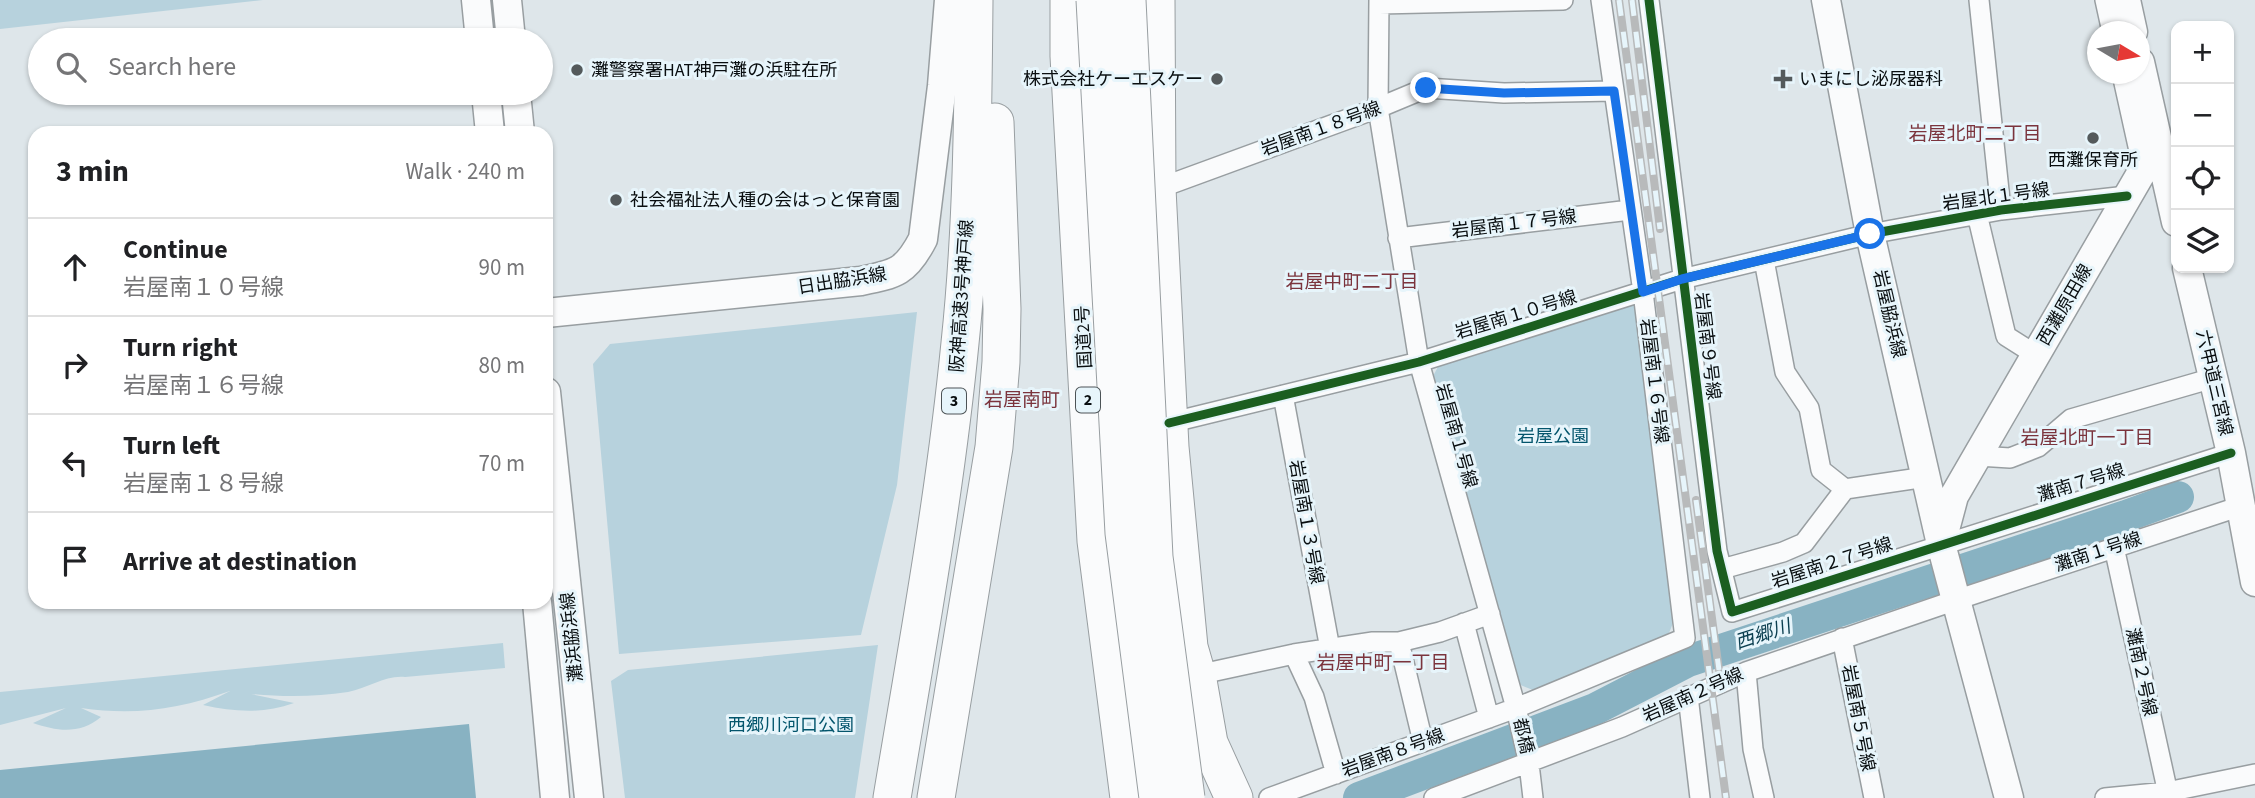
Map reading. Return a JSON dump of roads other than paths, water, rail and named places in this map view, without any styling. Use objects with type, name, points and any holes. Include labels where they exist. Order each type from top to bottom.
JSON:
[{"type":"highway","name":"阪神高速3号神戸線","points":[[915,798],[950,589],[974,421],[988,266],[984,111],[974,0]]},
{"type":"highway","name":"阪神高速3号神戸線","points":[[892,798],[947,454],[998,0]]},
{"type":"highway","name":"国道2号","points":[[1069,0],[1069,56],[1096,541],[1129,798]]},
{"type":"highway","name":"国道2号","points":[[1096,0],[1124,533],[1158,798]]},
{"type":"highway","points":[[1127,0],[1154,557],[1186,798]]},
{"type":"highway","points":[[1156,0],[1157,189],[1170,435],[1207,798]]},
{"type":"highway","points":[[873,798],[899,658],[939,402],[953,246],[984,111]]},
{"type":"highway","points":[[936,798],[994,447],[1000,374],[1002,309],[984,111]]},
{"type":"highway","points":[[1091,450],[1170,435]]},
{"type":"highway","points":[[1193,661],[1209,743],[1234,798]]},
{"type":"street","points":[[476,0],[479,28]]},
{"type":"street","points":[[507,0],[510,28]]},
{"type":"street","name":"日出脇浜線","points":[[553,312],[861,281],[892,275],[913,259],[923,239],[950,0]]},
{"type":"street","points":[[1379,2],[1563,0]]},
{"type":"street","name":"岩屋南１６号線","points":[[1601,0],[1643,292],[1685,638]]},
{"type":"street","name":"岩屋南９号線","points":[[1649,0],[1682,279],[1722,569],[1732,612]]},
{"type":"street","name":"岩屋脇浜線","points":[[1826,0],[1870,234],[1956,600]]},
{"type":"street","points":[[1979,0],[2001,210]]},
{"type":"street","points":[[2105,0],[2110,21]]},
{"type":"street","points":[[2126,0],[2131,21]]},
{"type":"street","name":"岩屋南１号線","points":[[1379,2],[1378,108],[1419,362],[1516,708]]},
{"type":"street","points":[[2124,84],[2143,169]]},
{"type":"street","points":[[2145,84],[2173,210]]},
{"type":"street","name":"岩屋南１８号線","points":[[1157,189],[1426,88],[1504,93],[1614,91]]},
{"type":"street","points":[[487,105],[489,126]]},
{"type":"street","points":[[517,105],[519,126]]},
{"type":"street","name":"西灘原田線","points":[[1941,544],[1954,496],[2158,144]]},
{"type":"street","name":"岩屋北１号線","points":[[1870,234],[2001,210],[2127,197]]},
{"type":"street","name":"岩屋南１７号線","points":[[1398,238],[1630,210]]},
{"type":"street","points":[[1977,214],[2006,336],[2036,355]]},
{"type":"street","name":"岩屋南１０号線","points":[[1170,435],[1283,395],[1419,362],[1682,279],[1870,234]]},
{"type":"street","points":[[1764,260],[1785,372],[1809,408],[1821,470],[1845,489]]},
{"type":"street","name":"六甲道三宮線","points":[[2188,273],[2231,453],[2255,582]]},
{"type":"street","points":[[1978,456],[2010,458],[2038,447],[2071,419],[2213,378]]},
{"type":"street","name":"岩屋南１３号線","points":[[1283,395],[1330,649]]},
{"type":"street","name":"灘南７号線","points":[[1941,544],[2231,453]]},
{"type":"street","name":"灘浜脇浜線","points":[[553,458],[589,798]]},
{"type":"street","points":[[1722,569],[1783,552],[1804,543],[1845,489],[1926,477]]},
{"type":"street","name":"灘南１号線","points":[[1956,600],[2241,506]]},
{"type":"street","name":"岩屋南２７号線","points":[[1732,612],[1941,544]]},
{"type":"street","name":"灘南２号線","points":[[2114,547],[2168,795]]},
{"type":"street","points":[[1956,600],[2009,798]]},
{"type":"street","name":"岩屋南２号線","points":[[1442,796],[1622,727],[1746,672],[1956,600]]},
{"type":"street","name":"灘浜脇浜線","points":[[538,609],[555,798]]},
{"type":"street","points":[[1193,661],[1294,654],[1373,642],[1399,642],[1490,614]]},
{"type":"street","points":[[1464,623],[1489,718]]},
{"type":"street","name":"岩屋南８号線","points":[[1269,798],[1516,708],[1685,638]]},
{"type":"street","name":"岩屋南５号線","points":[[1842,638],[1874,798]]},
{"type":"street","points":[[1399,642],[1423,742]]},
{"type":"street","points":[[1294,654],[1314,697],[1336,774]]},
{"type":"street","points":[[1746,672],[1753,749],[1764,798]]},
{"type":"street","points":[[1688,696],[1700,798]]},
{"type":"street","name":"都橋","points":[[1516,708],[1530,764]]},
{"type":"street","points":[[1530,764],[1533,798]]},
{"type":"street","points":[[2105,798],[2168,795],[2255,774]]},
{"type":"waterway","name":"西郷川","points":[[1359,798],[1595,709],[1688,661],[2178,497]]},
{"type":"railway","points":[[1619,0],[1726,798]]},
{"type":"railway","points":[[1632,0],[1660,229]]},
{"type":"railway","points":[[1696,500],[1719,670]]},
{"type":"place","name":"灘警察署HAT神戸灘の浜駐在所","points":[[577,70]]},
{"type":"place","name":"株式会社ケーエスケー","points":[[1217,79]]},
{"type":"place","name":"いまにし泌尿器科","points":[[1783,79]]},
{"type":"place","name":"西灘保育所","points":[[2093,138]]},
{"type":"place","name":"社会福祉法人種の会はっと保育園","points":[[616,200]]},
{"type":"district","name":"岩屋北町二丁目","points":[[1975,134]]},
{"type":"district","name":"岩屋中町二丁目","points":[[1352,282]]},
{"type":"district","name":"岩屋南町","points":[[1022,400]]},
{"type":"district","name":"岩屋北町一丁目","points":[[2087,438]]},
{"type":"district","name":"岩屋中町一丁目","points":[[1383,663]]},
{"type":"park label","name":"岩屋公園","points":[[1553,436]]},
{"type":"park label","name":"西郷川河口公園","points":[[791,725]]}]
